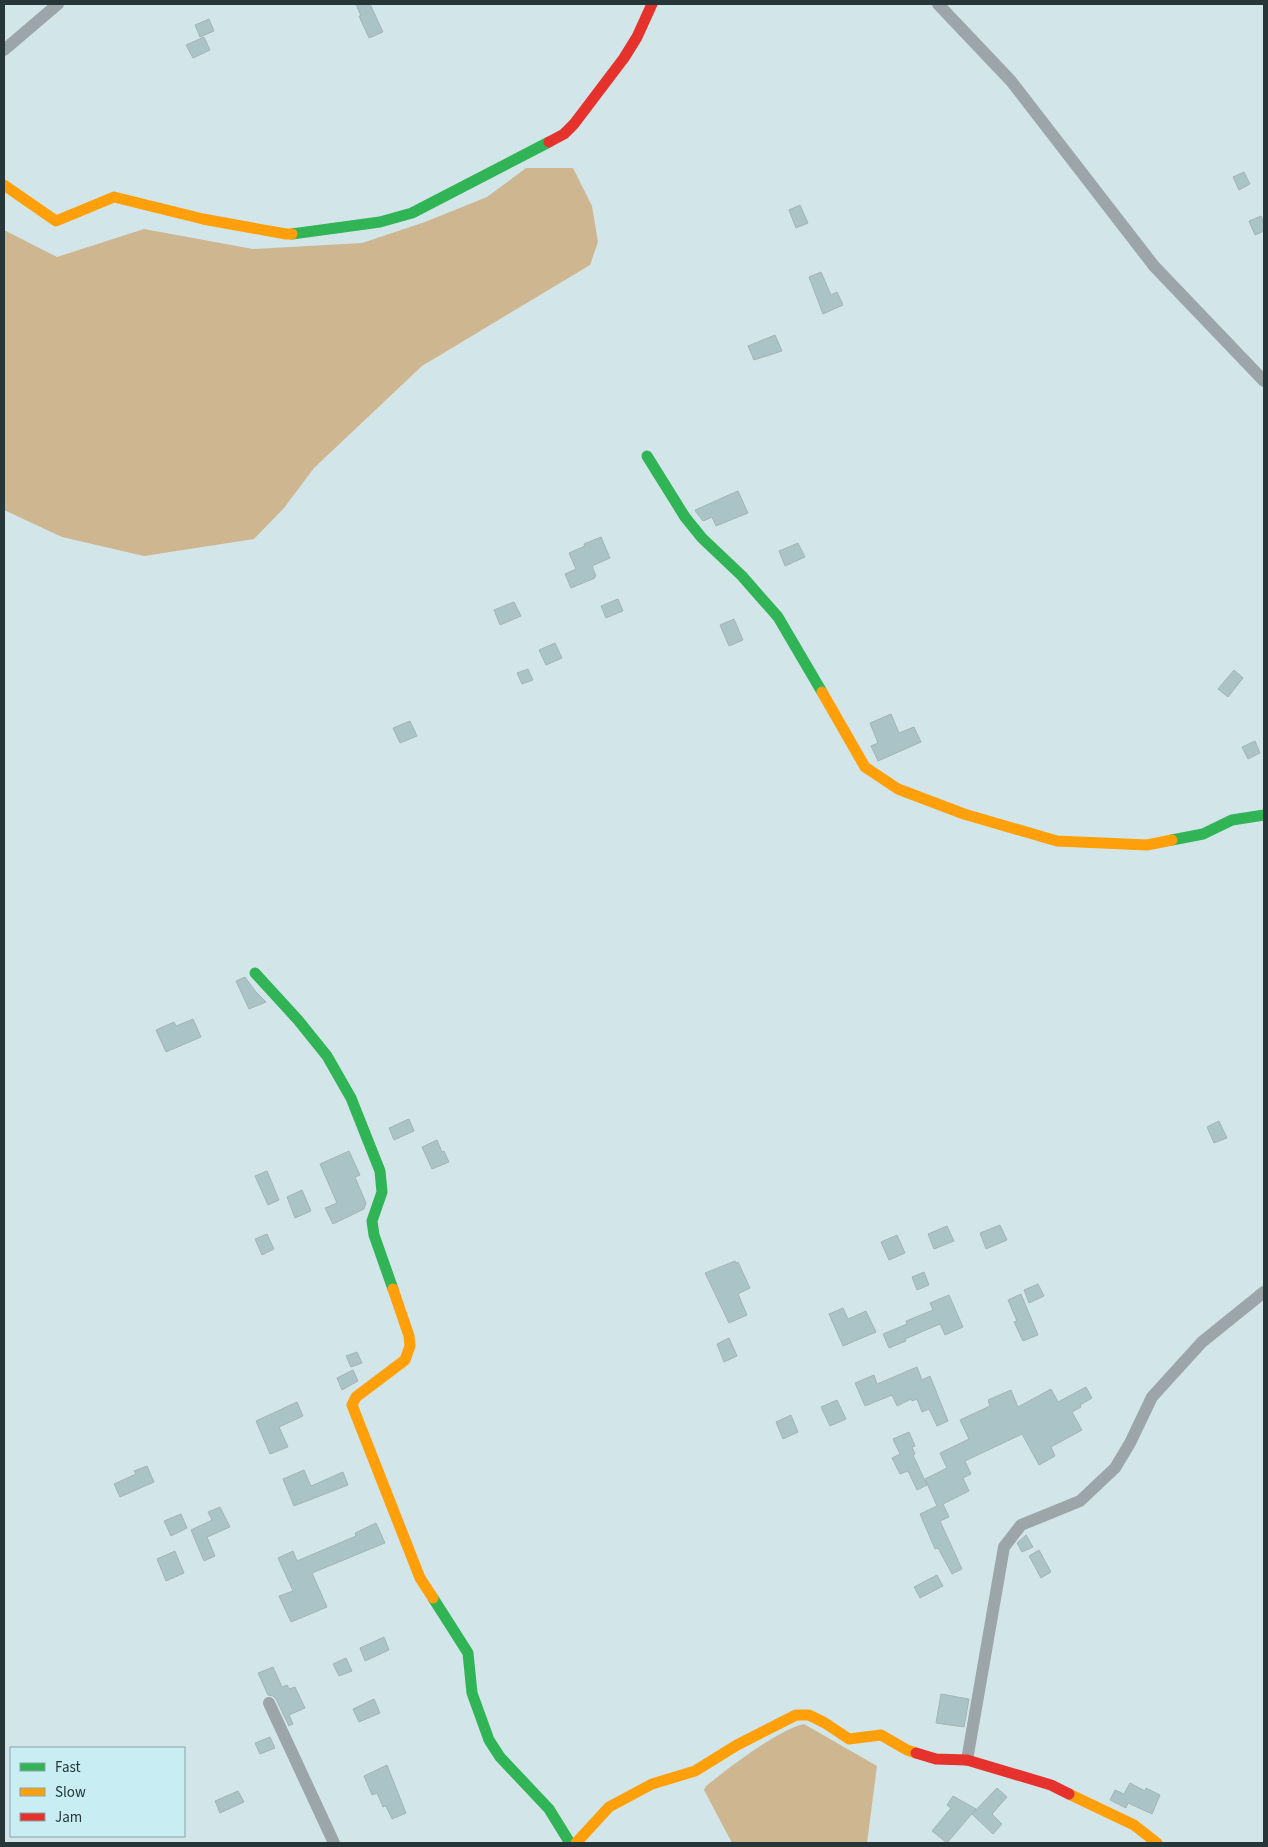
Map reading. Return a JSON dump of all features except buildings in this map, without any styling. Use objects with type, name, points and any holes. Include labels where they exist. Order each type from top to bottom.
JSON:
[{"type":"street","points":[[4,50],[58,4]]},
{"type":"street","points":[[4,185],[56,221],[114,197],[226,224],[286,234],[380,222],[412,213],[564,134],[574,124],[624,58],[637,37],[652,4]]},
{"type":"street","points":[[938,4],[1011,81],[1154,266],[1264,381]]},
{"type":"street","points":[[647,456],[685,517],[696,531],[742,576],[778,617],[865,767],[898,789],[964,814],[1057,841],[1147,845],[1203,834],[1232,820],[1264,815]]},
{"type":"street","points":[[255,972],[327,1056],[351,1098],[380,1171],[382,1192],[372,1221],[374,1234],[409,1336],[410,1346],[404,1360],[356,1397],[352,1405],[354,1414],[420,1578],[468,1653],[472,1693],[489,1740],[500,1757],[549,1810],[570,1843]]},
{"type":"street","points":[[967,1760],[1004,1547],[1021,1525],[1080,1502],[1114,1468],[1130,1443],[1152,1397],[1202,1342],[1264,1292]]},
{"type":"street","points":[[268,1703],[334,1843]]},
{"type":"street","points":[[576,1843],[609,1807],[652,1784],[695,1771],[737,1745],[796,1715],[808,1715],[825,1723],[849,1739],[881,1735],[906,1750],[936,1759],[967,1760],[1051,1785],[1134,1825],[1157,1843]]},
{"type":"shaded area","points":[[526,168],[573,168],[592,206],[598,242],[590,265],[422,366],[314,468],[284,508],[254,539],[144,556],[62,537],[4,510],[4,230],[57,257],[144,229],[253,249],[362,243],[425,222],[487,197]]},
{"type":"shaded area","points":[[804,1724],[877,1766],[867,1843],[732,1843],[704,1790],[706,1786],[767,1742],[780,1734]]},
{"type":"traffic: fast","points":[[292,234],[380,222],[412,213],[549,142]]},
{"type":"traffic: fast","points":[[647,456],[685,517],[702,538],[742,576],[778,617],[822,692]]},
{"type":"traffic: fast","points":[[1172,840],[1203,834],[1232,820],[1264,815]]},
{"type":"traffic: fast","points":[[255,973],[298,1020],[327,1056],[351,1098],[380,1171],[382,1192],[372,1221],[374,1235],[393,1289]]},
{"type":"traffic: fast","points":[[433,1598],[468,1653],[472,1693],[489,1740],[500,1757],[549,1809],[570,1843]]},
{"type":"traffic: slow","points":[[4,185],[56,221],[114,197],[203,219],[292,234]]},
{"type":"traffic: slow","points":[[822,692],[865,767],[898,789],[964,814],[1057,841],[1147,845],[1172,840]]},
{"type":"traffic: slow","points":[[393,1289],[409,1336],[410,1346],[405,1360],[356,1397],[352,1405],[420,1578],[433,1598]]},
{"type":"traffic: slow","points":[[576,1843],[609,1807],[652,1784],[695,1771],[737,1745],[796,1715],[809,1715],[849,1739],[881,1735],[916,1753]]},
{"type":"traffic: slow","points":[[1069,1794],[1134,1825],[1157,1843]]},
{"type":"traffic: jam","points":[[549,142],[564,134],[574,124],[624,58],[637,37],[652,4]]},
{"type":"traffic: jam","points":[[916,1753],[936,1759],[967,1760],[1051,1785],[1069,1794]]}]
